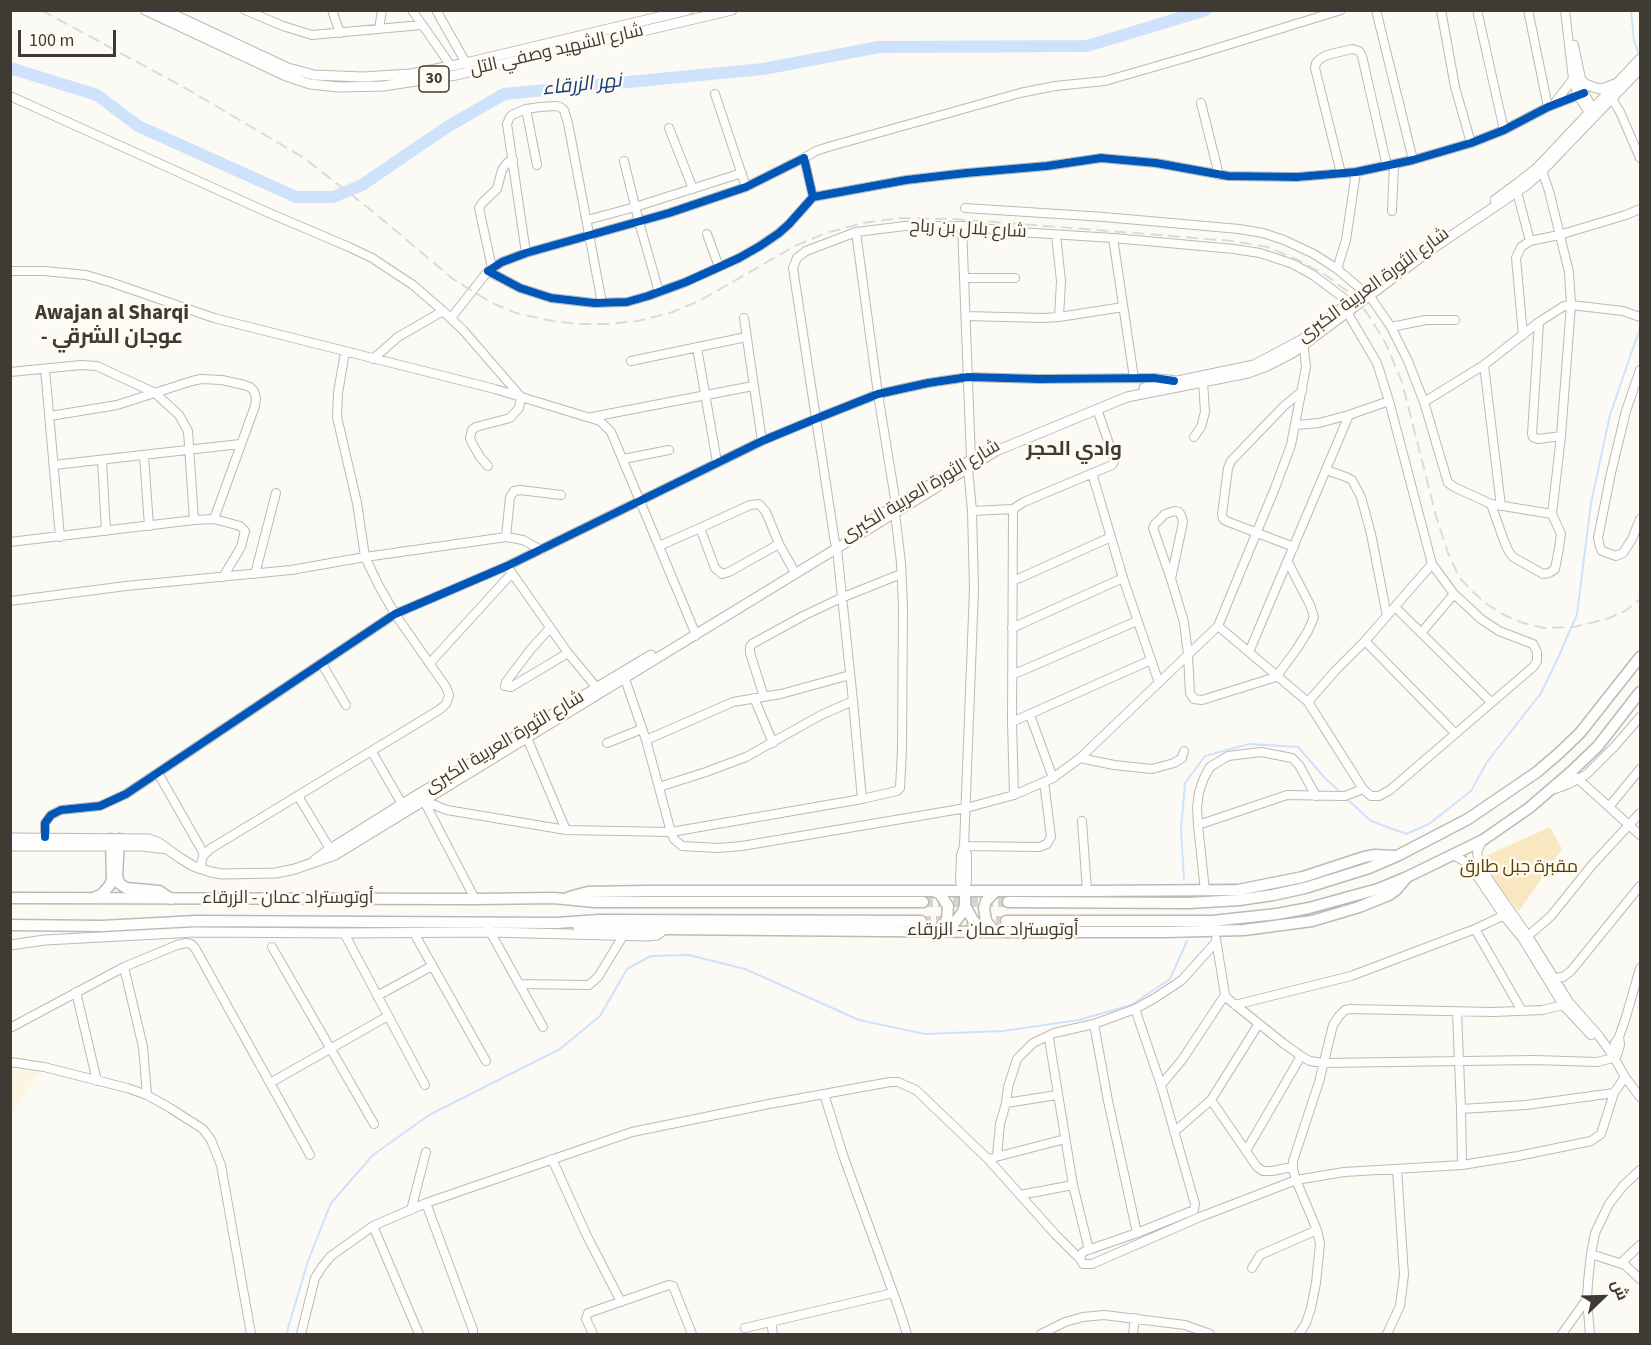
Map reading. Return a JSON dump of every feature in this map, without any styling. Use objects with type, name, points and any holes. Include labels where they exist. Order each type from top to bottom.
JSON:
[{"type":"highway","name":"أوتوستراد عمان - الزرقاء","points":[[566,898],[588,892],[627,891],[1205,891],[1304,883],[1369,868],[1468,819],[1537,772],[1558,754],[1580,733],[1641,657]]},
{"type":"highway","name":"أوتوستراد عمان - الزرقاء","points":[[1006,921],[1212,921],[1277,914],[1356,896],[1407,877],[1483,840],[1550,791],[1575,776],[1641,692]]},
{"type":"highway","points":[[115,843],[117,878],[120,884],[126,888],[159,891],[171,899]]},
{"type":"highway","points":[[90,900],[101,895],[110,885],[115,843]]},
{"type":"highway","name":"أوتوستراد عمان - الزرقاء","points":[[566,923],[592,928],[943,931],[1215,937],[1336,915],[1382,899],[1396,890],[1407,877]]},
{"type":"highway","name":"أوتوستراد عمان - الزرقاء","points":[[1008,902],[1190,903],[1239,900],[1273,895],[1304,883]]},
{"type":"highway","points":[[934,891],[945,899],[948,913],[943,931]]},
{"type":"highway","points":[[964,891],[965,906],[973,920],[989,932]]},
{"type":"highway","points":[[989,932],[984,908],[986,901],[996,891]]},
{"type":"highway","name":"أوتوستراد عمان - الزرقاء","points":[[10,898],[90,900],[350,894],[475,899],[566,898],[595,902],[923,902]]},
{"type":"highway","points":[[943,931],[958,920],[965,906]]},
{"type":"highway","points":[[1309,908],[1312,921]]},
{"type":"highway","name":"أوتوستراد عمان - الزرقاء","points":[[10,925],[102,926],[196,921],[488,928],[600,920],[921,921]]},
{"type":"highway","points":[[102,926],[103,938]]},
{"type":"main road","name":"شارع الشهيد وصفي التل","points":[[145,10],[286,76],[310,84],[339,87],[383,86],[456,75],[732,10]]},
{"type":"main road","name":"شارع الشهيد وصفي التل","points":[[164,10],[288,68],[330,76],[363,77],[411,74],[466,63],[687,10]]},
{"type":"main road","name":"شارع الثورة العربية الكبرى","points":[[1366,293],[1517,192],[1542,171],[1618,83],[1640,63]]},
{"type":"main road","name":"شارع الثورة العربية الكبرى","points":[[969,463],[1136,395],[1248,373],[1284,358],[1366,293],[1529,175],[1612,99],[1640,63]]},
{"type":"main road","points":[[1576,79],[1602,89],[1618,83]]},
{"type":"main road","name":"شارع الثورة العربية الكبرى","points":[[313,862],[402,804],[694,633],[969,463],[1014,438],[1135,390],[1254,365],[1303,342]]},
{"type":"main road","name":"شارع الثورة العربية الكبرى","points":[[10,838],[45,837],[168,849],[186,862],[222,874],[256,875],[295,869],[334,855],[625,679],[793,569],[836,546]]},
{"type":"main road","name":"شارع الثورة العربية الكبرى","points":[[10,846],[115,843]]},
{"type":"main road","points":[[10,945],[45,940],[195,932],[414,933],[488,928],[652,936],[665,929]]},
{"type":"street","points":[[245,10],[283,26],[318,35],[421,25]]},
{"type":"street","points":[[332,10],[340,33]]},
{"type":"street","points":[[379,29],[382,10]]},
{"type":"street","points":[[412,10],[451,66]]},
{"type":"street","points":[[436,10],[466,63]]},
{"type":"street","points":[[451,318],[490,269],[502,262],[639,222],[746,187],[816,151],[1020,93],[1055,86],[1105,81],[1341,10]]},
{"type":"street","points":[[1376,10],[1413,160]]},
{"type":"street","points":[[1441,10],[1455,87],[1471,143]]},
{"type":"street","points":[[1477,10],[1504,130]]},
{"type":"street","points":[[1528,10],[1550,106]]},
{"type":"street","points":[[1567,10],[1576,79],[1581,94],[1593,114]]},
{"type":"street","points":[[1341,173],[1316,63],[1327,55],[1352,49],[1359,51],[1362,56],[1390,165],[1392,211]]},
{"type":"street","points":[[1550,106],[1576,79]]},
{"type":"street","points":[[715,94],[746,187]]},
{"type":"street","points":[[513,160],[507,163],[502,170],[497,189],[479,208],[490,269],[504,280],[536,293],[563,300],[627,302],[659,292],[719,267],[770,240],[789,224],[813,197],[906,180],[1047,166],[1101,158],[1156,163],[1219,175],[1250,177],[1297,177],[1356,172],[1413,160],[1471,143],[1581,94]]},
{"type":"street","points":[[10,96],[372,258],[413,285],[443,310],[521,397]]},
{"type":"street","points":[[1612,99],[1641,158]]},
{"type":"street","points":[[1201,103],[1219,175]]},
{"type":"street","points":[[526,254],[508,120],[526,110],[540,106],[556,106],[564,110],[568,123],[602,303]]},
{"type":"street","points":[[526,110],[537,165]]},
{"type":"street","points":[[669,128],[693,189]]},
{"type":"street","points":[[804,158],[813,197]]},
{"type":"street","points":[[624,161],[659,292]]},
{"type":"street","points":[[1491,504],[1509,552],[1534,570],[1546,574],[1555,569],[1561,534],[1552,514],[1561,436],[1571,304],[1569,272],[1542,171]]},
{"type":"street","points":[[1337,269],[1346,240],[1356,172]]},
{"type":"street","points":[[587,220],[742,174]]},
{"type":"street","points":[[1517,192],[1530,241]]},
{"type":"street","points":[[965,208],[1239,229],[1263,233],[1314,254],[1337,269],[1366,293],[1391,327],[1401,345],[1424,402],[1448,483],[1491,504],[1552,514]]},
{"type":"street","points":[[1523,335],[1516,258],[1521,247],[1530,241],[1559,235],[1641,209]]},
{"type":"street","name":"شارع بلال بن رباح","points":[[862,800],[836,546],[793,275],[793,264],[797,258],[806,251],[856,232],[905,226],[962,226],[1113,238],[1234,249],[1266,255],[1293,264],[1313,275],[1348,307]]},
{"type":"street","points":[[962,226],[972,511],[973,613],[964,846],[967,855],[968,880],[964,891]]},
{"type":"street","points":[[424,801],[447,810],[567,830],[671,832],[862,800],[894,792],[900,788],[903,638],[901,574],[895,509],[856,232]]},
{"type":"street","points":[[707,234],[719,267]]},
{"type":"street","points":[[1056,235],[1061,281],[1059,317]]},
{"type":"street","points":[[1113,238],[1134,378]]},
{"type":"street","points":[[10,271],[86,275],[214,318],[521,397],[600,421],[609,428],[623,459],[694,633]]},
{"type":"street","points":[[964,278],[1015,278]]},
{"type":"street","points":[[1424,402],[1484,365],[1558,309],[1571,304],[1637,315]]},
{"type":"street","points":[[966,315],[1043,318],[1123,307]]},
{"type":"street","points":[[1218,626],[1308,702],[1363,789],[1371,796],[1390,790],[1533,667],[1537,661],[1538,656],[1533,644],[1488,625],[1454,594],[1432,564],[1377,363],[1348,307]]},
{"type":"street","points":[[373,359],[392,341],[443,310]]},
{"type":"street","points":[[744,318],[762,441]]},
{"type":"street","points":[[1391,327],[1426,320],[1455,320]]},
{"type":"street","points":[[1539,322],[1532,434],[1538,439],[1561,436]]},
{"type":"street","points":[[630,361],[746,337]]},
{"type":"street","points":[[625,679],[646,740],[671,832],[674,839],[682,846],[718,848],[742,846],[966,808],[1014,795],[1053,778],[1080,758],[1218,626],[1291,446],[1306,367],[1303,342]]},
{"type":"street","points":[[697,348],[717,462]]},
{"type":"street","points":[[200,868],[204,854],[439,710],[446,704],[449,695],[430,663],[395,614],[365,557],[357,503],[337,417],[338,393],[345,352]]},
{"type":"street","points":[[10,372],[81,365],[97,366],[155,393],[182,419],[188,431],[194,520]]},
{"type":"street","points":[[1484,365],[1501,506]]},
{"type":"street","points":[[45,369],[60,537]]},
{"type":"street","points":[[1641,370],[1639,383],[1621,427],[1611,473],[1598,538],[1602,551],[1616,556],[1623,553],[1641,519]]},
{"type":"street","points":[[45,837],[45,823],[51,815],[70,809],[91,808],[111,802],[395,614],[507,566],[717,462],[815,419],[878,394],[968,377],[1134,378],[1174,381]]},
{"type":"street","points":[[50,416],[117,405],[192,381],[222,380],[250,387],[256,398],[214,519]]},
{"type":"street","points":[[1194,437],[1201,427],[1205,412],[1203,382]]},
{"type":"street","points":[[590,417],[753,387]]},
{"type":"street","points":[[1294,547],[1223,519],[1222,514],[1228,468],[1231,462],[1284,406],[1302,391]]},
{"type":"street","points":[[488,466],[472,444],[470,438],[472,430],[510,418],[519,408],[521,397]]},
{"type":"street","points":[[1296,425],[1319,423],[1389,401]]},
{"type":"street","points":[[972,511],[1013,509],[1024,502],[1112,465],[1113,455],[1097,409]]},
{"type":"street","points":[[1249,652],[1349,415]]},
{"type":"street","points":[[54,465],[240,444]]},
{"type":"street","points":[[623,459],[669,450]]},
{"type":"street","points":[[144,456],[149,526]]},
{"type":"street","points":[[102,461],[106,531]]},
{"type":"street","points":[[1326,470],[1352,480],[1361,496],[1387,615]]},
{"type":"street","points":[[1092,473],[1123,578],[1159,683]]},
{"type":"street","points":[[506,537],[512,492],[520,490],[561,495]]},
{"type":"street","points":[[255,574],[276,493]]},
{"type":"street","points":[[659,546],[750,505],[759,504],[766,512],[779,544],[793,569]]},
{"type":"street","points":[[1013,509],[1014,795]]},
{"type":"street","points":[[1171,579],[1183,522],[1179,512],[1175,511],[1158,520],[1153,528],[1185,628],[1190,693],[1194,699],[1208,699],[1276,677],[1308,631],[1314,617],[1310,604],[1288,562]]},
{"type":"street","points":[[10,543],[214,519],[240,526],[245,531],[241,547],[223,577]]},
{"type":"street","points":[[700,528],[715,568],[722,574],[779,544]]},
{"type":"street","points":[[10,601],[126,586],[255,574],[506,537],[523,540],[541,550]]},
{"type":"street","points":[[1013,580],[1111,537]]},
{"type":"street","points":[[1308,702],[1432,564]]},
{"type":"street","points":[[507,566],[568,653],[597,688]]},
{"type":"street","points":[[430,663],[512,573]]},
{"type":"street","points":[[764,697],[750,647],[793,621],[901,574]]},
{"type":"street","points":[[1012,628],[1123,578]]},
{"type":"street","points":[[1421,633],[1454,594]]},
{"type":"street","points":[[1395,607],[1491,702]]},
{"type":"street","points":[[1012,675],[1137,621]]},
{"type":"street","points":[[550,628],[531,649],[505,686],[511,687],[568,653]]},
{"type":"street","points":[[1365,641],[1455,733]]},
{"type":"street","points":[[1012,722],[1150,660]]},
{"type":"street","points":[[322,664],[346,705]]},
{"type":"street","points":[[646,740],[738,700],[798,690],[850,675]]},
{"type":"street","points":[[754,698],[773,742]]},
{"type":"street","points":[[659,787],[736,761],[821,715],[853,701]]},
{"type":"street","points":[[1030,715],[1053,778]]},
{"type":"street","points":[[1641,717],[1596,766],[1575,776],[1641,835]]},
{"type":"street","points":[[607,743],[642,729]]},
{"type":"street","points":[[527,738],[567,830]]},
{"type":"street","points":[[1080,758],[1152,769],[1174,763],[1182,758],[1185,751]]},
{"type":"street","points":[[372,752],[402,804]]},
{"type":"street","points":[[1205,891],[1197,808],[1203,778],[1210,767],[1228,756],[1262,752],[1292,758],[1299,765],[1316,796]]},
{"type":"street","points":[[1609,807],[1641,769]]},
{"type":"street","points":[[158,773],[204,854]]},
{"type":"street","points":[[964,846],[1039,847],[1047,844],[1051,837],[1044,782]]},
{"type":"street","points":[[1198,825],[1283,796],[1345,796],[1363,789]]},
{"type":"street","points":[[298,796],[330,849]]},
{"type":"street","points":[[424,801],[475,899]]},
{"type":"street","points":[[1528,936],[1551,916],[1592,865],[1641,813]]},
{"type":"street","points":[[1082,821],[1087,891]]},
{"type":"street","points":[[1483,840],[1477,853],[1480,867],[1522,938],[1563,1005],[1612,1056]]},
{"type":"street","points":[[1453,855],[1469,865],[1528,936],[1569,1002],[1599,1036],[1625,1077],[1641,1097]]},
{"type":"street","points":[[1554,978],[1563,977],[1571,971],[1641,886]]},
{"type":"street","points":[[1235,1005],[1351,976],[1475,929],[1508,914]]},
{"type":"street","points":[[488,928],[543,1027]]},
{"type":"street","points":[[1475,929],[1522,1011]]},
{"type":"street","points":[[344,933],[425,1084]]},
{"type":"street","points":[[414,933],[486,1061]]},
{"type":"street","points":[[520,984],[589,985],[597,977],[623,936]]},
{"type":"street","points":[[1215,937],[1225,995],[1258,1024],[1310,1061],[1323,1063],[1534,1060],[1597,1062],[1612,1056]]},
{"type":"street","points":[[992,1158],[1011,1074],[1017,1059],[1033,1043],[1050,1035],[1094,1024],[1135,1009],[1155,998],[1182,980],[1215,937]]},
{"type":"street","points":[[10,1028],[124,967],[177,945],[191,944],[310,1155]]},
{"type":"street","points":[[272,947],[374,1124]]},
{"type":"street","points":[[377,996],[432,966]]},
{"type":"street","points":[[124,967],[142,1047],[147,1095]]},
{"type":"street","points":[[1612,1056],[1641,968]]},
{"type":"street","points":[[76,992],[97,1081]]},
{"type":"street","points":[[1161,1085],[1182,1060],[1225,995]]},
{"type":"street","points":[[1299,1335],[1308,1317],[1316,1283],[1320,1250],[1317,1230],[1292,1167],[1319,1082],[1333,1025],[1339,1016],[1345,1010],[1350,1009],[1522,1011],[1542,1010],[1563,1005]]},
{"type":"street","points":[[1080,1258],[1082,1252],[1137,1233],[1194,1209],[1195,1204],[1161,1085],[1135,1009]]},
{"type":"street","points":[[1457,1012],[1462,1165]]},
{"type":"street","points":[[270,1083],[388,1016]]},
{"type":"street","points":[[1094,1024],[1108,1101],[1137,1233]]},
{"type":"street","points":[[1174,1132],[1211,1100],[1258,1024]]},
{"type":"street","points":[[1050,1035],[1057,1095],[1073,1185],[1089,1250]]},
{"type":"street","points":[[1246,1151],[1301,1056]]},
{"type":"street","points":[[10,1062],[44,1067],[147,1095],[203,1130],[211,1140],[221,1165],[251,1335]]},
{"type":"street","points":[[301,1335],[315,1278],[322,1267],[331,1256],[373,1226],[426,1203],[632,1132],[824,1094],[890,1082],[908,1085],[916,1090],[992,1158],[1020,1195],[1054,1234],[1080,1258],[1083,1264],[1092,1264],[1200,1217],[1296,1180],[1344,1172],[1462,1165],[1591,1141],[1601,1134],[1614,1093],[1625,1077]]},
{"type":"street","points":[[1461,1109],[1526,1105],[1614,1093]]},
{"type":"street","points":[[824,1094],[844,1158],[907,1335]]},
{"type":"street","points":[[1006,1103],[1057,1095]]},
{"type":"street","points":[[1211,1100],[1257,1167],[1263,1171],[1292,1167]]},
{"type":"street","points":[[992,1158],[1065,1139]]},
{"type":"street","points":[[411,1210],[426,1152]]},
{"type":"street","points":[[552,1159],[586,1234],[621,1302]]},
{"type":"street","points":[[1387,1335],[1400,1306],[1404,1275],[1397,1169]]},
{"type":"street","points":[[1590,1335],[1587,1299],[1595,1233],[1605,1212],[1623,1186],[1641,1170]]},
{"type":"street","points":[[1020,1195],[1073,1185]]},
{"type":"street","points":[[426,1203],[473,1335]]},
{"type":"street","points":[[373,1226],[419,1335]]},
{"type":"street","points":[[1252,1268],[1260,1256],[1317,1230]]},
{"type":"street","points":[[1621,1263],[1641,1245]]},
{"type":"street","points":[[1591,1254],[1621,1263],[1641,1280]]},
{"type":"street","points":[[592,1335],[586,1319],[588,1313],[670,1285],[673,1286],[692,1335]]},
{"type":"street","points":[[745,1328],[893,1293]]},
{"type":"street","points":[[1562,1335],[1587,1299]]},
{"type":"street","points":[[1041,1335],[1065,1322],[1083,1317],[1104,1316],[1185,1325],[1210,1335]]},
{"type":"street","points":[[1133,1335],[1135,1318]]},
{"type":"street","points":[[771,1322],[773,1335]]},
{"type":"shaded area","points":[[10,1069],[39,1072],[11,1116]]},
{"type":"green space","name":"مقبرة جبل طارق","points":[[1550,827],[1562,849],[1519,911],[1498,887],[1484,857]]},
{"type":"waterway","name":"نهر الزرقاء","points":[[10,68],[97,95],[138,126],[296,197],[333,197],[362,185],[447,127],[504,94],[763,69],[879,47],[1087,46],[1206,10]]},
{"type":"waterway","points":[[1631,10],[1634,41],[1640,57]]},
{"type":"waterway","points":[[1345,797],[1371,821],[1406,834],[1429,824],[1471,791],[1487,762],[1541,693],[1577,614],[1591,503],[1610,415],[1640,328]]},
{"type":"waterway","points":[[1184,880],[1181,830],[1185,783],[1205,756],[1249,744],[1298,747],[1341,793]]},
{"type":"waterway","points":[[287,1334],[308,1261],[331,1203],[373,1155],[429,1115],[560,1049],[600,1016],[627,969],[651,956],[689,955],[745,969],[859,1020],[925,1034],[1003,1031],[1079,1020],[1131,1005],[1170,979],[1187,941]]},
{"type":"tunnel","points":[[923,902],[1008,902]]},
{"type":"tunnel","points":[[921,921],[1006,921]]},
{"type":"railway","points":[[41,10],[187,89],[304,158],[371,210],[453,279],[492,303],[516,313],[552,321],[608,324],[638,321],[670,313],[701,300],[795,246],[826,233],[863,223],[900,218],[955,219],[1072,228],[1233,241],[1267,247],[1327,276],[1355,297],[1386,344],[1402,382],[1436,516],[1448,553],[1459,577],[1473,592],[1504,615],[1544,628],[1574,627],[1607,619],[1625,611],[1640,599]]},
{"type":"cycle path","points":[[813,197],[804,158],[746,187],[669,213],[526,253],[502,262],[488,271],[520,288],[551,298],[594,303],[627,302],[686,282],[739,258],[779,233],[813,197],[906,180],[1047,166],[1101,158],[1156,163],[1228,176],[1297,177],[1356,172],[1413,160],[1471,143],[1584,93]]},
{"type":"cycle path","points":[[45,837],[45,823],[51,815],[61,810],[100,806],[126,794],[395,614],[507,566],[762,441],[815,419],[878,394],[968,377],[1154,378],[1174,381]]},
{"type":"district","name":"Awajan al Sharqi - عوجان الشرقي","points":[[112,326]]},
{"type":"district","name":"وادي الحجر","points":[[1074,451]]}]
